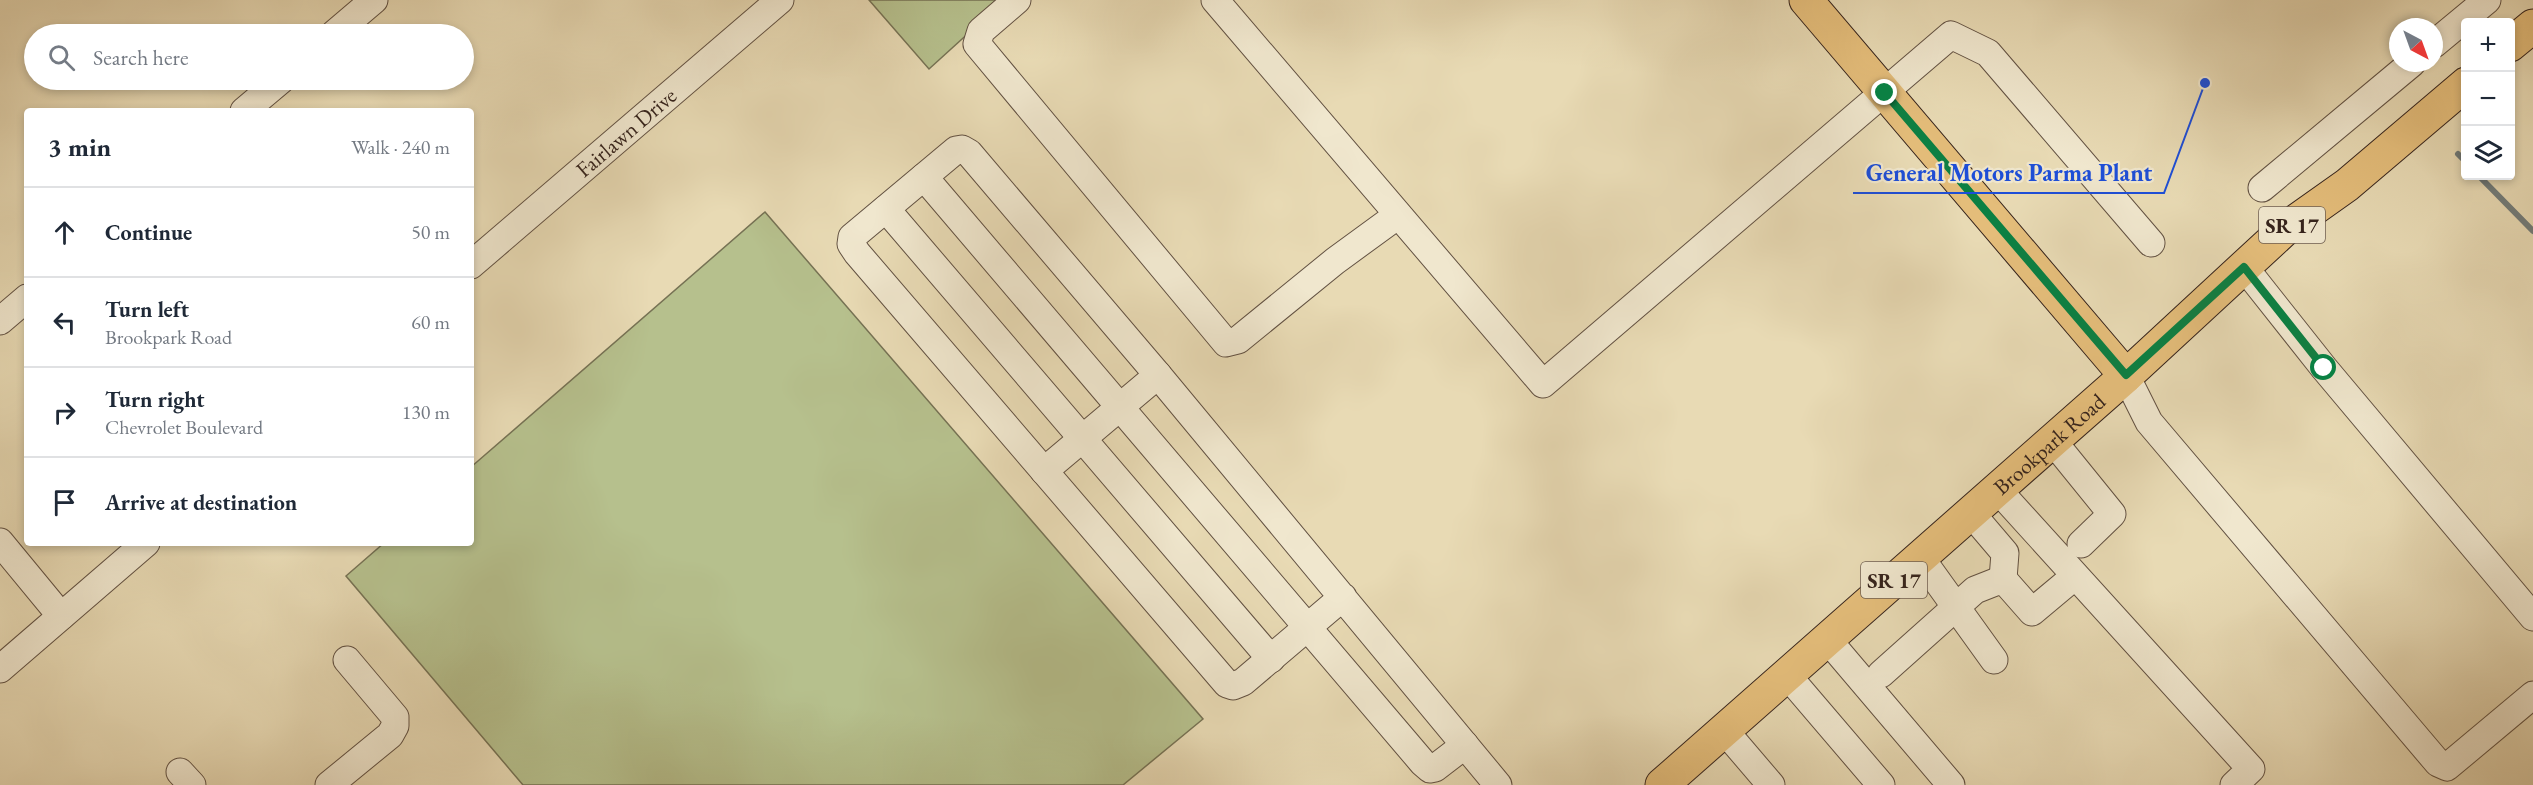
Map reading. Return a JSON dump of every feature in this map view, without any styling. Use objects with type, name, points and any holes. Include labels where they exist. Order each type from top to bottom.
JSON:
[{"type":"main road","points":[[1806,0],[2126,375]]},
{"type":"main road","points":[[2515,42],[2533,26]]},
{"type":"main road","name":"Brookpark Road","points":[[1662,785],[2126,375],[2285,229],[2347,185],[2461,88]]},
{"type":"street","points":[[346,24],[374,0]]},
{"type":"street","name":"Fairlawn Drive","points":[[474,262],[780,0]]},
{"type":"street","points":[[1017,0],[981,31],[977,44],[1226,343],[1238,340],[1335,261],[1398,215]]},
{"type":"street","points":[[1215,0],[1543,384],[1951,35],[1988,53],[2151,243]]},
{"type":"street","points":[[2443,37],[2487,0]]},
{"type":"street","points":[[2262,188],[2401,72]]},
{"type":"street","points":[[248,108],[269,90]]},
{"type":"street","points":[[1343,597],[1243,682],[1233,686],[1227,684],[851,244],[852,237],[956,150],[962,149],[969,153],[1158,375],[1343,597],[1498,785]]},
{"type":"street","points":[[924,177],[1307,628],[1430,769],[1435,768],[1465,745]]},
{"type":"street","points":[[886,209],[1271,659]]},
{"type":"street","points":[[2244,267],[2324,368],[2533,617]]},
{"type":"street","points":[[0,321],[24,301]]},
{"type":"street","points":[[1044,471],[1158,375]]},
{"type":"street","points":[[2126,375],[2149,422],[2451,776],[2533,695]]},
{"type":"street","points":[[2052,440],[2112,514],[2081,544]]},
{"type":"street","points":[[1997,489],[2251,769],[2234,785]]},
{"type":"street","points":[[1971,513],[2005,553],[2002,579],[2032,612],[2075,576]]},
{"type":"street","points":[[0,542],[61,616]]},
{"type":"street","points":[[0,669],[143,546]]},
{"type":"street","points":[[1920,557],[1994,660]]},
{"type":"street","points":[[1881,674],[1975,590],[2002,579]]},
{"type":"street","points":[[1827,639],[1951,785]]},
{"type":"street","points":[[329,785],[390,735],[394,726],[395,717],[347,660]]},
{"type":"street","points":[[1787,675],[1881,785]]},
{"type":"street","points":[[1724,730],[1771,785]]},
{"type":"green space","points":[[869,0],[1005,0],[929,69]]},
{"type":"green space","points":[[765,212],[1203,719],[1123,785],[523,785],[346,576],[381,546],[474,546],[474,464]]},
{"type":"waterway","points":[[2458,154],[2461,157]]},
{"type":"waterway","points":[[2483,180],[2533,231]]},
{"type":"place","name":"General Motors Parma Plant","points":[[2205,83]]},
{"type":"route","points":[[1885,93],[2126,375],[2244,267],[2324,368]]}]
